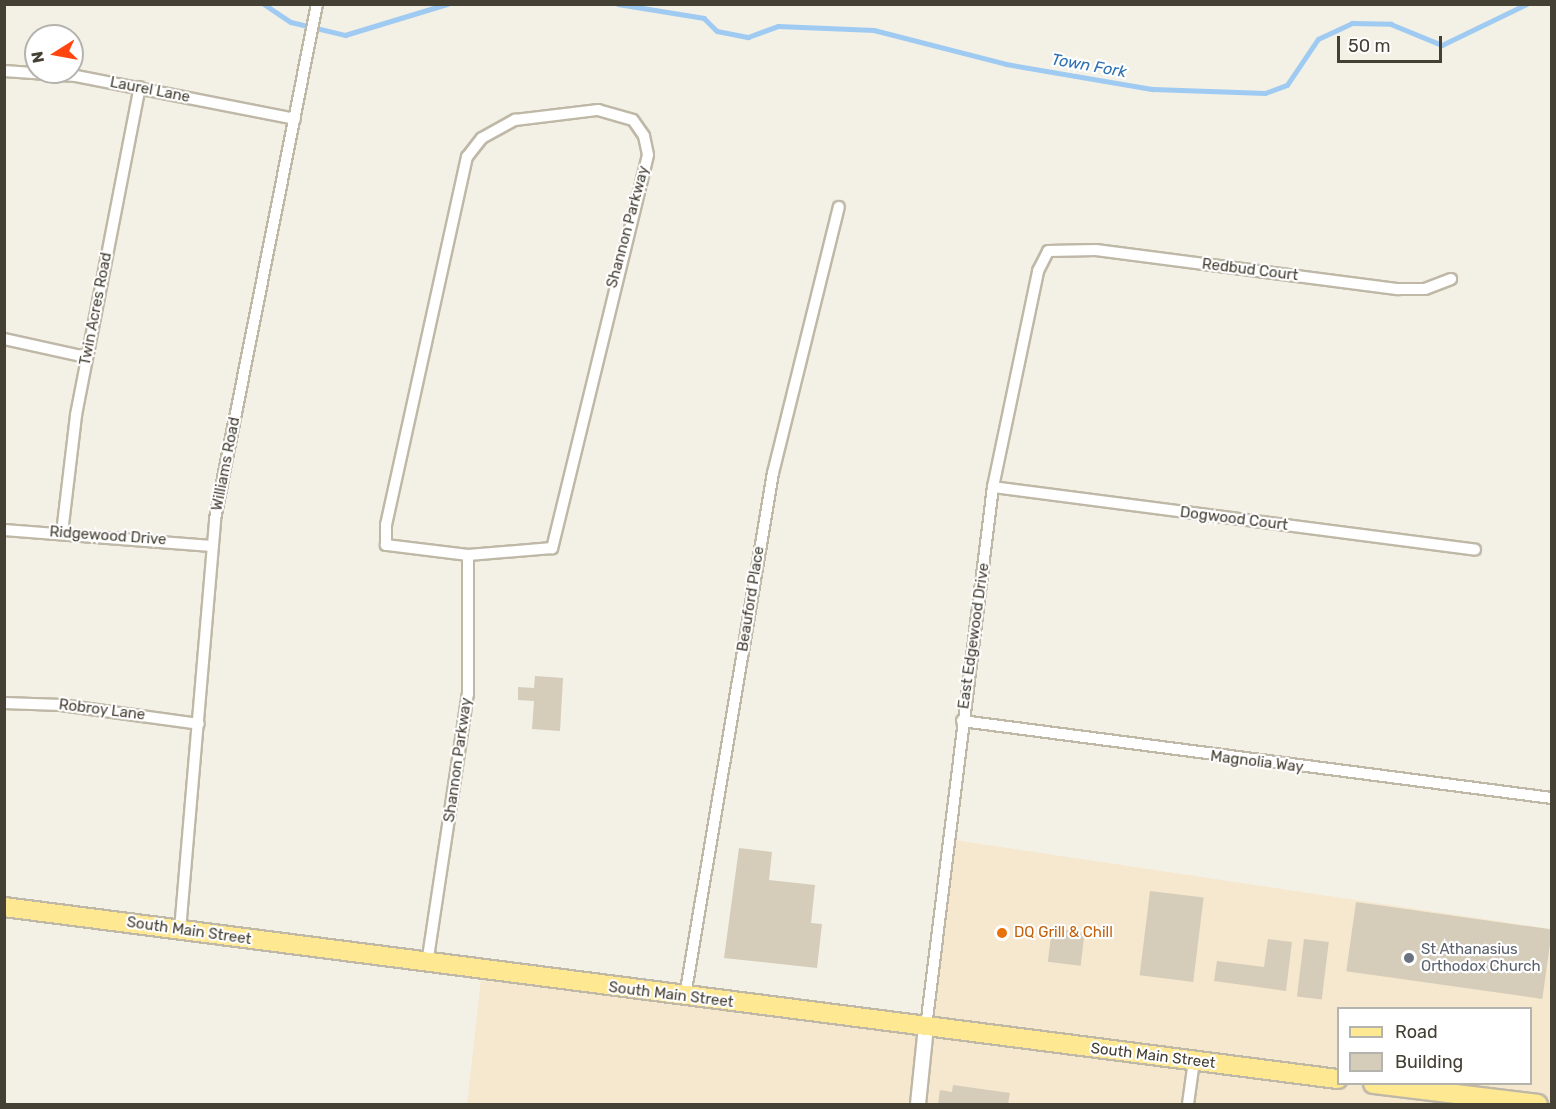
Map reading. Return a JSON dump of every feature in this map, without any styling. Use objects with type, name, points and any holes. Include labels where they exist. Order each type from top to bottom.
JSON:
[{"type":"main road","name":"South Main Street","points":[[4,907],[427,964],[1337,1079]]},
{"type":"main road","points":[[1385,1085],[1483,1101],[1538,1104]]},
{"type":"street","name":"Williams Road","points":[[180,930],[211,546],[317,4]]},
{"type":"street","name":"Laurel Lane","points":[[4,70],[140,87],[295,119]]},
{"type":"street","name":"Twin Acres Road","points":[[62,533],[86,357],[140,87]]},
{"type":"street","name":"Shannon Parkway","points":[[553,111],[623,115],[640,127],[648,155],[552,548],[468,555],[406,551],[386,545],[385,535],[461,170],[482,138],[515,120],[553,111]]},
{"type":"street","name":"Beauford Place","points":[[685,996],[773,473],[839,207]]},
{"type":"street","name":"Redbud Court","points":[[1048,251],[1096,250],[1398,289],[1425,289],[1451,279]]},
{"type":"street","name":"East Edgewood Drive","points":[[926,1027],[962,721],[993,486],[1038,271],[1048,251]]},
{"type":"street","points":[[4,339],[86,357]]},
{"type":"street","name":"Dogwood Court","points":[[993,486],[1475,550]]},
{"type":"street","name":"Ridgewood Drive","points":[[4,530],[211,546]]},
{"type":"street","name":"Shannon Parkway","points":[[427,964],[468,694],[468,555]]},
{"type":"street","name":"Robroy Lane","points":[[4,704],[61,705],[198,724]]},
{"type":"street","name":"Magnolia Way","points":[[962,721],[1551,798]]},
{"type":"street","points":[[918,1104],[926,1027]]},
{"type":"street","points":[[1188,1104],[1194,1061]]},
{"type":"shaded area","points":[[947,839],[1551,929],[1551,1104],[467,1104],[482,971],[925,1026]]},
{"type":"building","points":[[535,676],[563,678],[560,731],[532,729],[534,701],[518,700],[518,687],[534,688]]},
{"type":"building","points":[[739,848],[772,852],[769,880],[815,885],[811,923],[822,924],[817,968],[724,958]]},
{"type":"building","points":[[1150,891],[1204,898],[1193,982],[1140,975]]},
{"type":"building","points":[[1356,902],[1552,930],[1542,999],[1346,971]]},
{"type":"building","points":[[1052,928],[1085,932],[1081,966],[1048,962]]},
{"type":"building","points":[[1268,939],[1292,942],[1286,991],[1214,981],[1217,961],[1264,967]]},
{"type":"building","points":[[1304,939],[1329,942],[1322,1000],[1297,997]]},
{"type":"building","points":[[953,1085],[1010,1093],[1008,1104],[938,1104],[940,1090],[952,1092]]},
{"type":"waterway","name":"Town Fork","points":[[264,4],[291,22],[345,35],[447,4]]},
{"type":"waterway","name":"Town Fork","points":[[618,4],[704,18],[717,31],[748,37],[778,26],[874,30],[1006,64],[1153,89],[1265,93],[1287,85],[1318,39],[1352,23],[1391,24],[1442,45],[1527,4]]},
{"type":"place","name":"DQ Grill & Chill","points":[[1002,933]]},
{"type":"place","name":"St Athanasius Orthodox Church","points":[[1409,958]]}]
